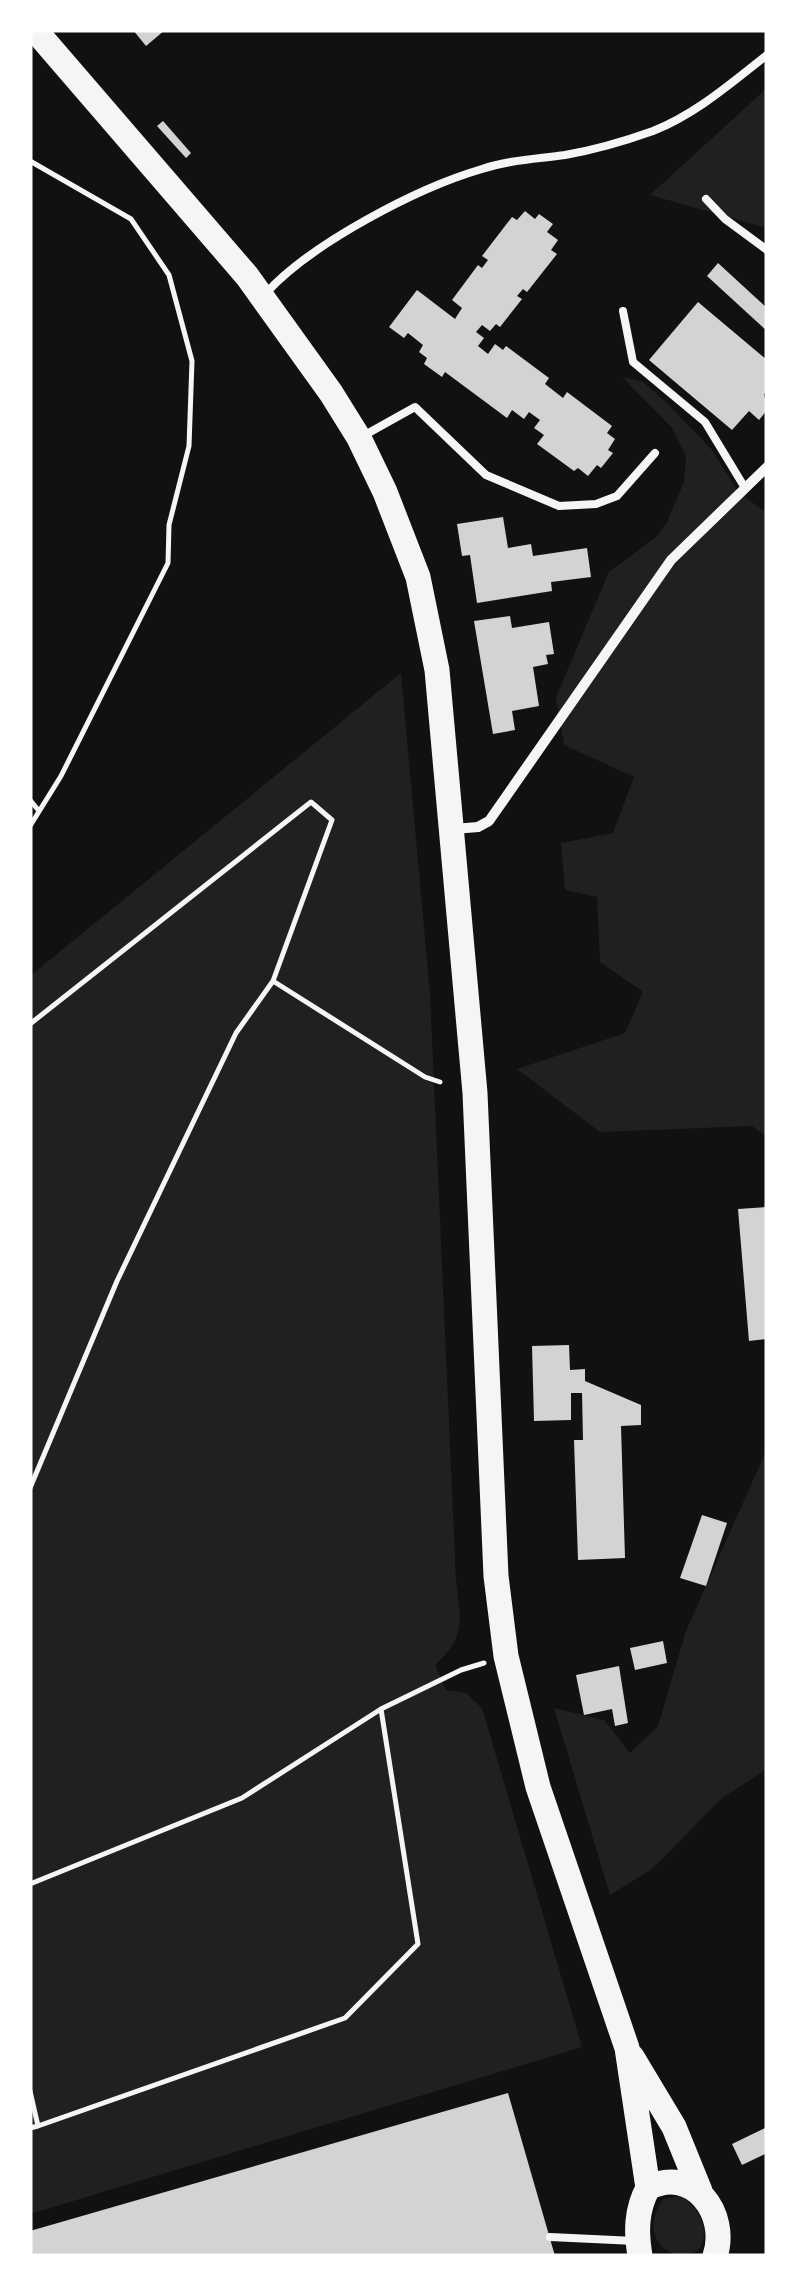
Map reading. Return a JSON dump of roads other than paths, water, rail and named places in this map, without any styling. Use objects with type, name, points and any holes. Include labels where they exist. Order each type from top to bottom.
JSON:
[{"type":"main road","points":[[36,30],[263,296],[331,393],[359,438],[406,544],[427,612],[437,670],[453,829],[475,1093],[496,1576],[506,1656],[542,1801],[627,2048],[648,2188],[638,2215],[639,2248]]},
{"type":"main road","points":[[627,2048],[666,2112],[716,2218],[720,2233],[715,2256]]},
{"type":"main road","points":[[648,2188],[669,2181],[700,2191]]},
{"type":"street","points":[[453,829],[478,827],[490,821],[671,560],[767,467]]},
{"type":"lane","points":[[263,296],[279,279],[323,247],[430,188],[484,168],[568,154],[655,130],[698,108],[767,56]]},
{"type":"lane","points":[[706,199],[725,220],[767,250]]},
{"type":"lane","points":[[623,311],[633,362],[705,422],[745,488]]},
{"type":"lane","points":[[359,438],[415,407],[486,475],[558,506],[596,504],[617,496],[655,453]]},
{"type":"lane","points":[[550,2238],[639,2248]]}]
